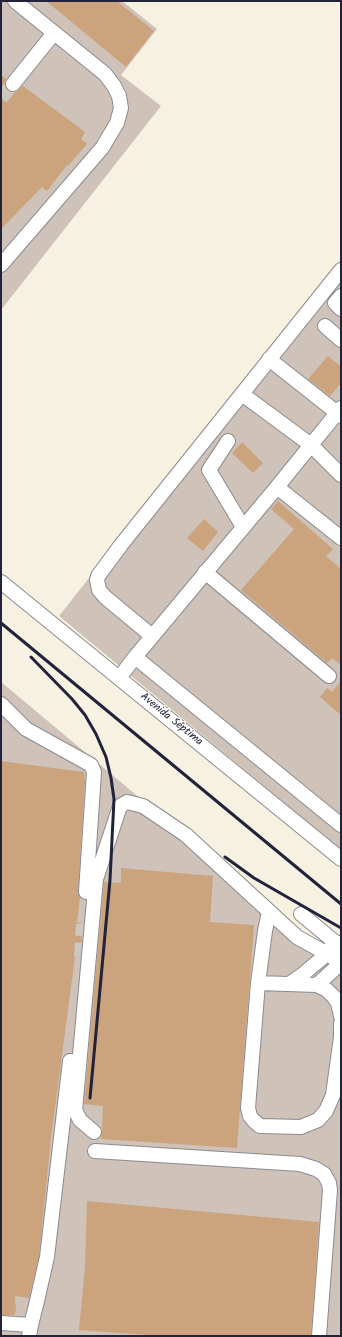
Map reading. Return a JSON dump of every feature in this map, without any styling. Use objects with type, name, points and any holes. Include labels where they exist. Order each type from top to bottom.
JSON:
[{"type":"street","points":[[1,265],[102,148],[117,124],[121,108],[119,96],[105,74],[15,1]]},
{"type":"street","points":[[12,84],[54,33]]},
{"type":"street","points":[[152,636],[105,597],[100,590],[97,580],[98,576],[341,270]]},
{"type":"street","points":[[341,296],[336,302],[341,308]]},
{"type":"street","points":[[325,326],[341,340]]},
{"type":"street","points":[[119,678],[205,572],[340,412],[269,359]]},
{"type":"street","points":[[242,394],[311,445],[341,475]]},
{"type":"street","points":[[228,441],[209,470],[243,527]]},
{"type":"street","points":[[277,487],[341,538]]},
{"type":"street","points":[[205,572],[329,676]]},
{"type":"street","name":"Avenida Séptima","points":[[1,582],[341,858]]},
{"type":"street","points":[[135,657],[341,825]]},
{"type":"street","points":[[1,704],[26,729],[91,765],[94,772],[87,886],[83,924]]},
{"type":"street","points":[[94,1132],[80,1120],[75,1110],[96,879],[120,806],[127,802],[143,806],[180,831],[298,937],[334,947]]},
{"type":"street","points":[[269,912],[258,983],[248,1108],[250,1116],[254,1121],[260,1126],[301,1128],[318,1120],[326,1111],[333,1095],[341,1023]]},
{"type":"street","points":[[301,914],[334,947],[341,963],[317,985]]},
{"type":"street","points":[[289,984],[302,975],[334,947]]},
{"type":"street","points":[[1,1322],[30,1331],[37,1301],[46,1257],[75,1020],[81,957]]},
{"type":"street","points":[[258,983],[317,985],[327,990],[334,996],[338,1003],[341,1016]]},
{"type":"street","points":[[95,1151],[300,1164],[316,1169],[324,1174],[329,1183],[330,1190],[319,1336]]},
{"type":"shaded area","points":[[1,1],[122,1],[157,29],[121,75],[161,106],[1,310]]},
{"type":"shaded area","points":[[341,259],[341,850],[59,616]]},
{"type":"shaded area","points":[[1,682],[341,966],[341,1336],[1,1336]]},
{"type":"building","points":[[46,1],[117,1],[154,31],[126,67]]},
{"type":"building","points":[[1,75],[6,79],[5,87],[8,91],[16,92],[23,86],[85,132],[81,139],[87,144],[68,166],[67,165],[47,191],[42,187],[1,229]]},
{"type":"building","points":[[328,356],[341,367],[341,383],[330,396],[308,379]]},
{"type":"building","points":[[242,442],[263,463],[253,473],[232,453]]},
{"type":"building","points":[[278,501],[333,549],[326,556],[341,569],[341,665],[332,658],[327,663],[241,590],[294,529],[271,509]]},
{"type":"building","points":[[204,519],[218,532],[203,551],[187,538]]},
{"type":"building","points":[[341,681],[341,715],[320,697],[327,688],[332,692]]},
{"type":"building","points":[[1,761],[84,772],[85,781],[78,891],[80,898],[77,922],[83,924],[80,957],[75,957],[51,1138],[39,1256],[29,1298],[15,1296],[16,1311],[14,1315],[1,1315]]},
{"type":"building","points":[[121,868],[213,876],[210,922],[254,925],[237,1148],[101,1139],[103,1106],[84,1104],[104,882],[121,883]]},
{"type":"building","points":[[87,1201],[319,1222],[311,1336],[161,1336],[79,1330],[85,1267]]},
{"type":"tunnel","points":[[1,98],[13,84]]},
{"type":"tunnel","points":[[81,957],[83,924]]},
{"type":"railway","points":[[1,623],[341,904]]},
{"type":"railway","points":[[31,657],[72,699],[85,715],[96,734],[106,757],[114,799],[110,880],[90,1098]]},
{"type":"railway","points":[[225,857],[254,878],[341,928]]}]
